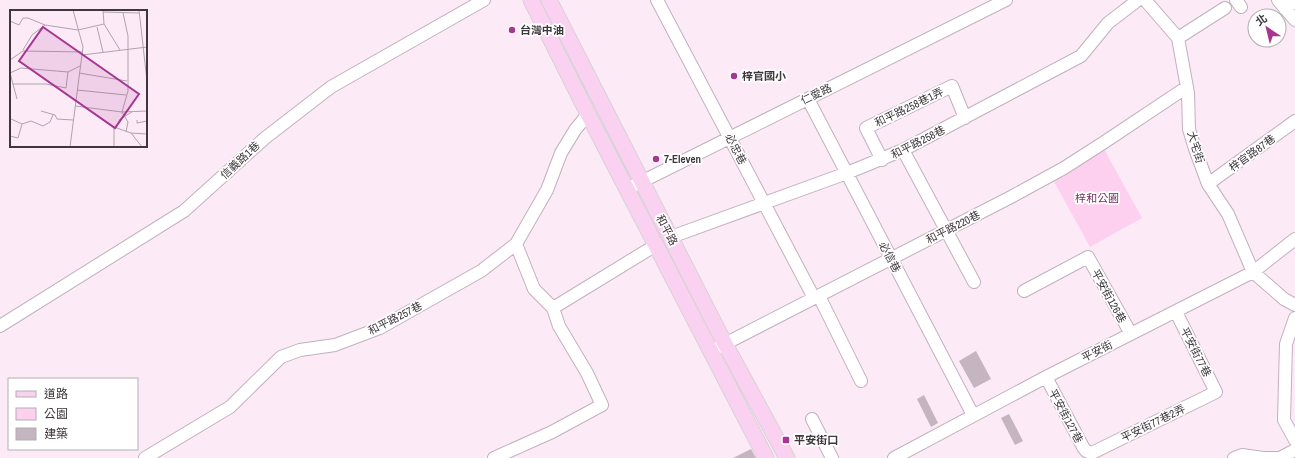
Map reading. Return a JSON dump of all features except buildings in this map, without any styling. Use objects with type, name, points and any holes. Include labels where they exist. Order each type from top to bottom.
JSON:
[{"type":"main road","name":"和平路","points":[[549,0],[725,344],[787,458]]},
{"type":"main road","name":"和平路","points":[[536,3],[588,114],[766,458]]},
{"type":"street","name":"信義路1巷","points":[[0,326],[184,210],[265,138],[331,87],[484,0]]},
{"type":"street","name":"必忠巷","points":[[657,0],[764,204],[861,381]]},
{"type":"street","name":"仁愛路","points":[[627,189],[1006,0]]},
{"type":"street","name":"和平路258巷","points":[[671,237],[882,160],[903,150],[1080,56],[1108,23],[1138,0]]},
{"type":"street","points":[[1145,0],[1178,38],[1225,8]]},
{"type":"street","points":[[1286,3],[1295,20]]},
{"type":"street","name":"大宅街","points":[[1178,38],[1187,87],[1189,129],[1195,149],[1208,184],[1228,214],[1252,272]]},
{"type":"street","name":"和平路258巷1弄","points":[[882,160],[866,128],[952,86],[965,118]]},
{"type":"street","name":"和平路220巷","points":[[711,351],[892,259],[1064,168],[1103,144],[1187,87]]},
{"type":"street","name":"必信巷","points":[[808,99],[973,415]]},
{"type":"street","name":"和平路257巷","points":[[145,458],[230,407],[281,356],[300,350],[335,345],[380,328],[481,271],[516,244],[547,190],[561,152],[575,130],[588,114]]},
{"type":"street","name":"梓官路87巷","points":[[1208,184],[1295,122]]},
{"type":"street","points":[[903,150],[974,282]]},
{"type":"street","name":"平安街","points":[[894,458],[1046,377],[1252,272],[1295,239]]},
{"type":"street","points":[[494,458],[552,432],[602,405],[586,373],[559,326],[553,308],[534,289],[516,244]]},
{"type":"street","points":[[553,308],[656,245]]},
{"type":"street","name":"平安街126巷","points":[[1024,291],[1088,257],[1131,334]]},
{"type":"street","points":[[1252,272],[1284,299],[1295,305]]},
{"type":"street","name":"平安街77巷","points":[[1176,312],[1216,392]]},
{"type":"street","points":[[1295,318],[1286,344],[1284,420],[1295,440]]},
{"type":"street","name":"平安街127巷","points":[[1046,377],[1083,447],[1090,455]]},
{"type":"street","name":"平安街77巷2弄","points":[[1090,455],[1216,392]]},
{"type":"street","points":[[812,419],[832,458]]},
{"type":"street","points":[[1234,458],[1242,455],[1263,458],[1280,458],[1295,450]]},
{"type":"green space","name":"梓和公園","points":[[1104,149],[1142,218],[1090,247],[1052,178]]},
{"type":"place","name":"台灣中油","points":[[512,30]]},
{"type":"place","name":"梓官國小","points":[[734,76]]},
{"type":"place","name":"7-Eleven","points":[[656,159]]},
{"type":"place","name":"平安街口","points":[[786,440]]}]
